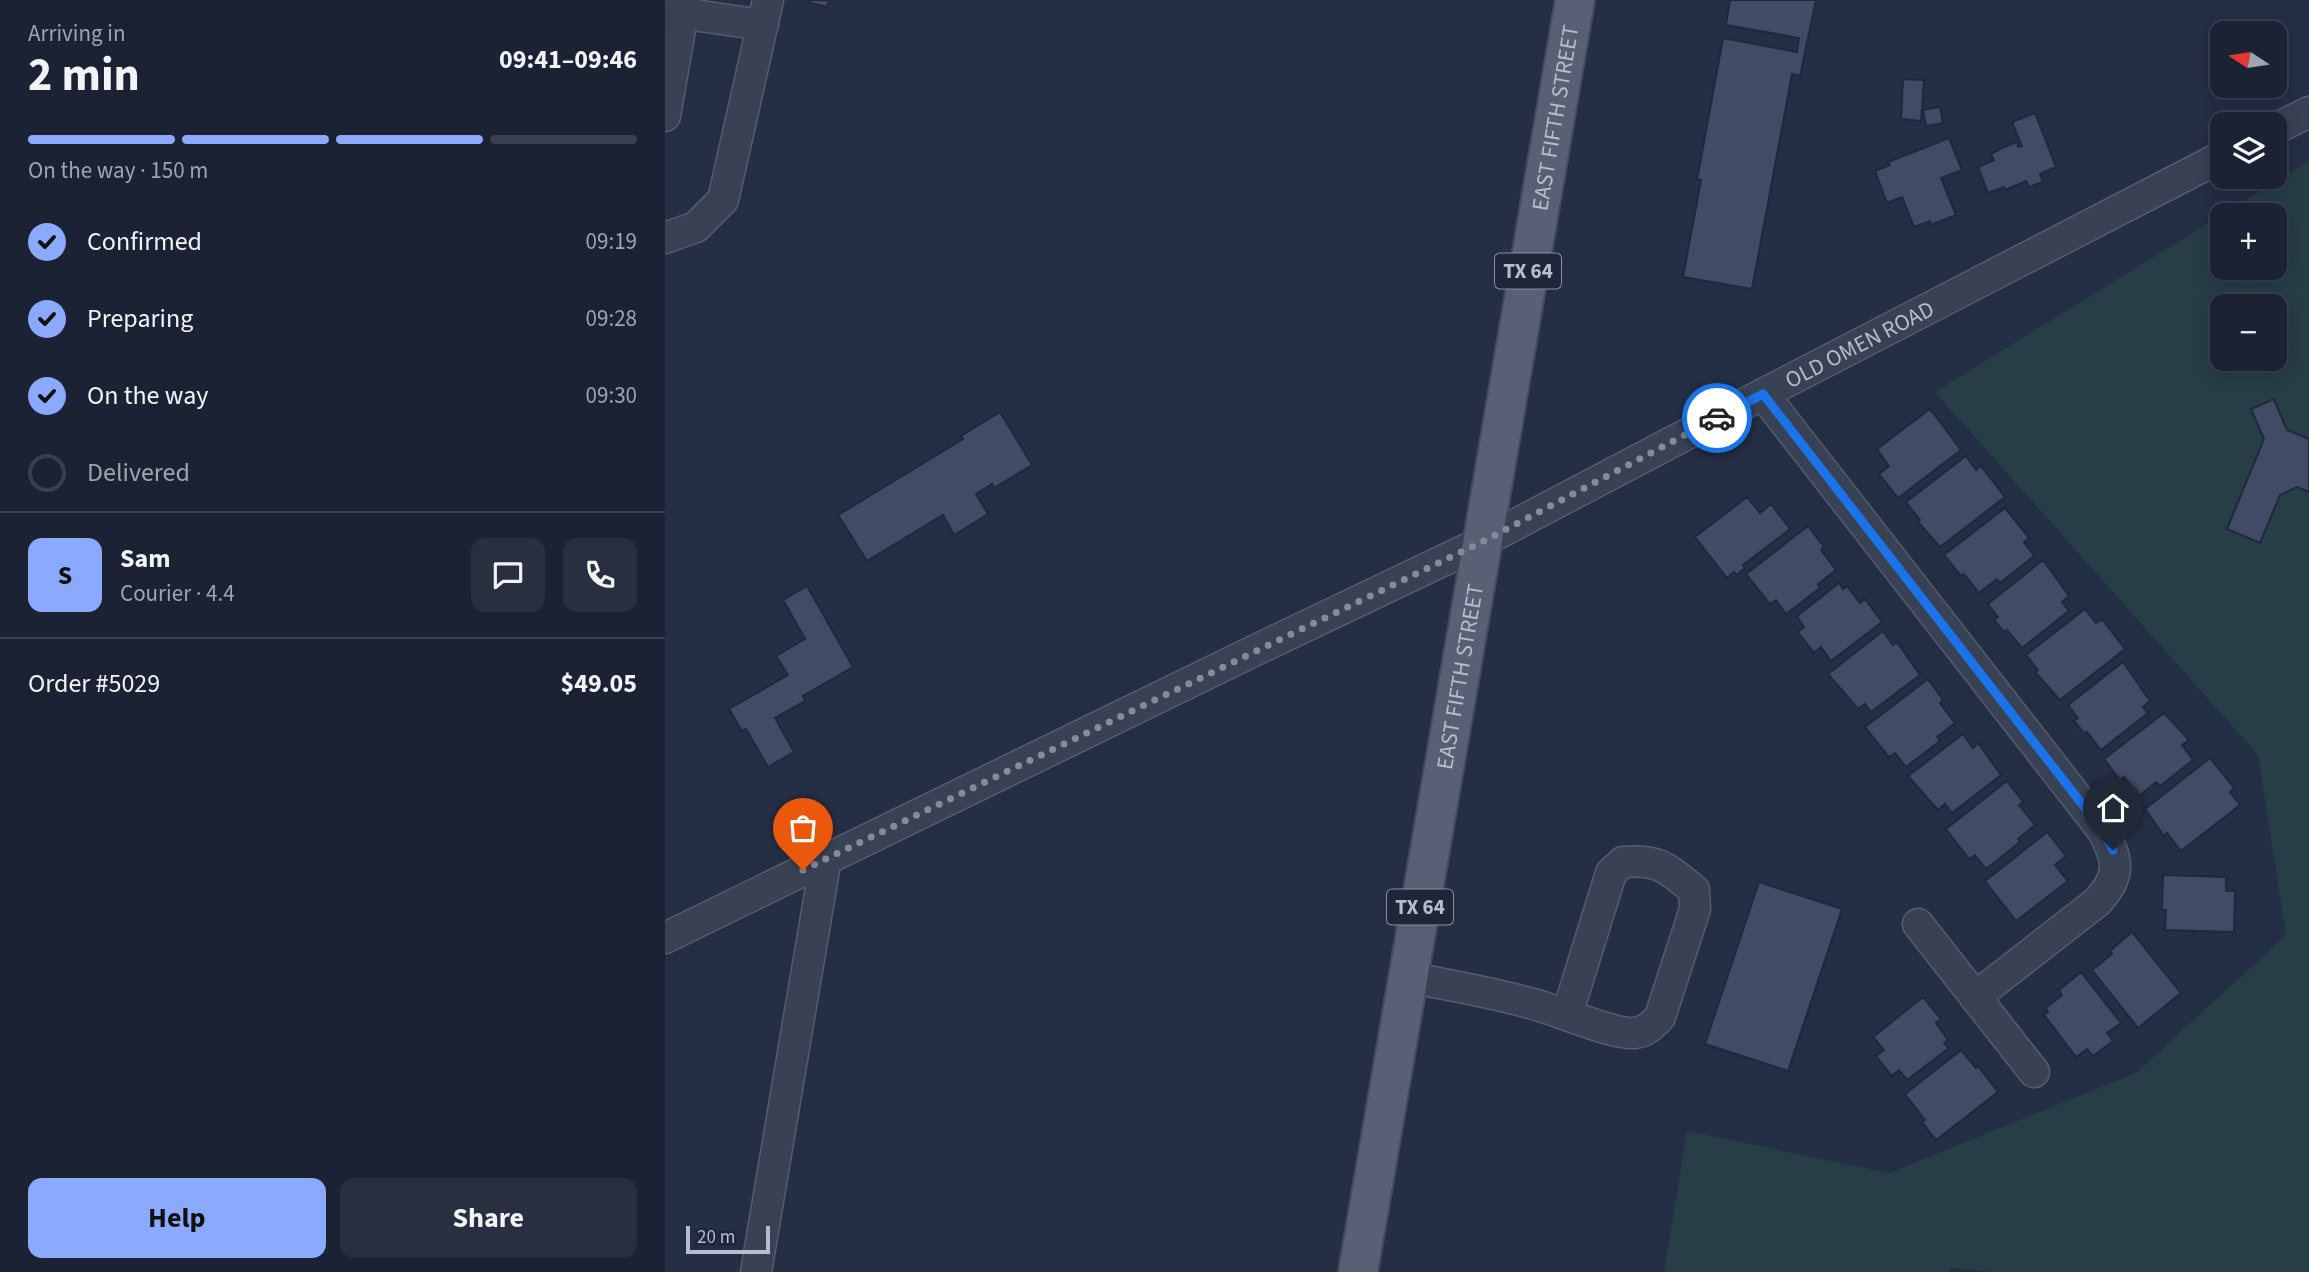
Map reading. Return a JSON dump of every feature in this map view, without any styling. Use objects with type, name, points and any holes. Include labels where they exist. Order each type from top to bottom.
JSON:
[{"type":"main road","name":"EAST FIFTH STREET","points":[[1357,1272],[1575,0]]},
{"type":"street","points":[[665,239],[696,227],[723,200],[766,13],[678,8],[666,99]]},
{"type":"street","points":[[2287,123],[2309,112]]},
{"type":"street","name":"OLD OMEN ROAD","points":[[665,938],[1482,542],[2210,163]]},
{"type":"street","points":[[1763,394],[2095,820],[2113,850],[2117,871],[2109,888],[2097,902],[1975,997]]},
{"type":"street","points":[[756,1272],[826,858]]},
{"type":"street","points":[[1408,977],[1537,1005],[1567,1015],[1625,1033],[1636,1034],[1648,1030],[1660,1017],[1695,909],[1694,890],[1671,871],[1654,862],[1623,862],[1611,873],[1567,1015]]},
{"type":"street","points":[[1918,924],[2033,1072]]},
{"type":"shaded area","points":[[2309,161],[2309,1272],[1994,1272],[1951,1268],[1949,1272],[1664,1272],[1687,1131],[1889,1173],[2136,1073],[2286,935],[2258,755],[1935,392],[2210,222],[2210,280],[2287,280],[2287,203],[2241,203],[2264,189],[2287,189],[2287,175]]},
{"type":"building","points":[[811,0],[829,0],[827,7],[810,3]]},
{"type":"building","points":[[1730,0],[1816,0],[1800,76],[1792,74],[1752,289],[1683,277],[1701,180],[1697,180],[1723,38],[1797,52],[1799,38],[1726,25]]},
{"type":"building","points":[[1903,79],[1924,80],[1921,121],[1901,119]]},
{"type":"building","points":[[1940,107],[1943,123],[1926,126],[1923,110]]},
{"type":"building","points":[[2035,113],[2056,167],[2040,174],[2043,182],[2029,187],[2026,181],[2005,190],[2004,187],[1988,193],[1978,167],[1994,160],[1991,154],[2002,148],[2017,142],[2018,147],[2022,146],[2012,122]]},
{"type":"building","points":[[1949,138],[1962,170],[1941,178],[1956,215],[1931,225],[1930,221],[1914,227],[1902,197],[1887,203],[1875,171],[1890,165],[1888,162]]},
{"type":"building","points":[[2274,399],[2287,430],[2309,439],[2309,492],[2297,487],[2280,495],[2260,543],[2227,529],[2264,439],[2251,409]]},
{"type":"building","points":[[1930,409],[1961,450],[1898,498],[1879,474],[1889,466],[1877,449]]},
{"type":"building","points":[[1000,412],[1032,465],[994,488],[992,484],[976,494],[988,514],[954,535],[943,515],[867,561],[838,515],[963,439],[961,436]]},
{"type":"building","points":[[1966,456],[1976,470],[1981,466],[2005,497],[1940,547],[1918,522],[1920,520],[1906,502]]},
{"type":"building","points":[[1747,497],[1760,513],[1771,504],[1790,529],[1743,565],[1745,568],[1737,575],[1734,572],[1727,578],[1695,537]]},
{"type":"building","points":[[2005,508],[2029,538],[2024,542],[2034,556],[2000,583],[1997,579],[1979,593],[1944,555]]},
{"type":"building","points":[[1808,526],[1824,547],[1821,550],[1836,570],[1818,584],[1820,588],[1786,614],[1776,600],[1770,604],[1746,574]]},
{"type":"building","points":[[2043,560],[2069,596],[2062,602],[2069,611],[2022,648],[2007,630],[2004,632],[1994,620],[1998,617],[1988,604]]},
{"type":"building","points":[[1839,583],[1843,589],[1847,586],[1860,603],[1865,599],[1882,622],[1831,661],[1821,647],[1814,653],[1798,632],[1804,627],[1797,616]]},
{"type":"building","points":[[807,586],[853,667],[803,696],[805,701],[775,718],[794,752],[768,767],[746,729],[742,731],[729,709],[788,675],[776,656],[805,639],[783,600]]},
{"type":"building","points":[[2085,609],[2096,623],[2102,619],[2125,649],[2060,700],[2035,672],[2038,670],[2026,655]]},
{"type":"building","points":[[1883,631],[1893,645],[1897,642],[1920,675],[1871,712],[1865,704],[1858,709],[1828,674]]},
{"type":"building","points":[[2123,662],[2150,701],[2143,707],[2148,713],[2101,750],[2074,721],[2078,718],[2068,705]]},
{"type":"building","points":[[1928,679],[1943,700],[1940,703],[1955,723],[1937,737],[1940,741],[1906,767],[1895,753],[1889,757],[1865,727]]},
{"type":"building","points":[[2164,713],[2189,740],[2182,745],[2193,760],[2160,786],[2156,782],[2139,796],[2124,777],[2120,780],[2104,759]]},
{"type":"building","points":[[1963,734],[1973,748],[1978,743],[2001,775],[1952,813],[1945,804],[1938,810],[1908,776]]},
{"type":"building","points":[[2210,758],[2234,788],[2230,792],[2240,805],[2181,851],[2167,833],[2164,836],[2145,809]]},
{"type":"building","points":[[2007,781],[2023,802],[2019,805],[2035,825],[2018,839],[2020,842],[1986,869],[1975,855],[1969,859],[1946,829]]},
{"type":"building","points":[[2047,832],[2066,856],[2055,865],[2068,881],[2016,921],[1985,881]]},
{"type":"building","points":[[2163,875],[2226,877],[2226,891],[2235,891],[2234,932],[2165,930],[2166,910],[2162,910]]},
{"type":"building","points":[[1759,882],[1842,909],[1788,1071],[1705,1044]]},
{"type":"building","points":[[2132,932],[2181,993],[2138,1028],[2092,970],[2112,954],[2110,951]]},
{"type":"building","points":[[2081,972],[2121,1023],[2107,1033],[2113,1041],[2093,1056],[2087,1049],[2076,1057],[2044,1015],[2048,1012],[2046,1008],[2062,995],[2059,990]]},
{"type":"building","points":[[1923,997],[1941,1019],[1936,1023],[1948,1040],[1944,1043],[1949,1048],[1907,1080],[1899,1070],[1892,1076],[1876,1056],[1884,1050],[1873,1037]]},
{"type":"building","points":[[1961,1050],[1976,1068],[1978,1066],[1998,1092],[1936,1140],[1905,1094]]},
{"type":"way so far","points":[[803,870],[1482,542],[1717,418]]},
{"type":"route","points":[[1717,418],[1763,394],[2103,831],[2113,850]]}]
